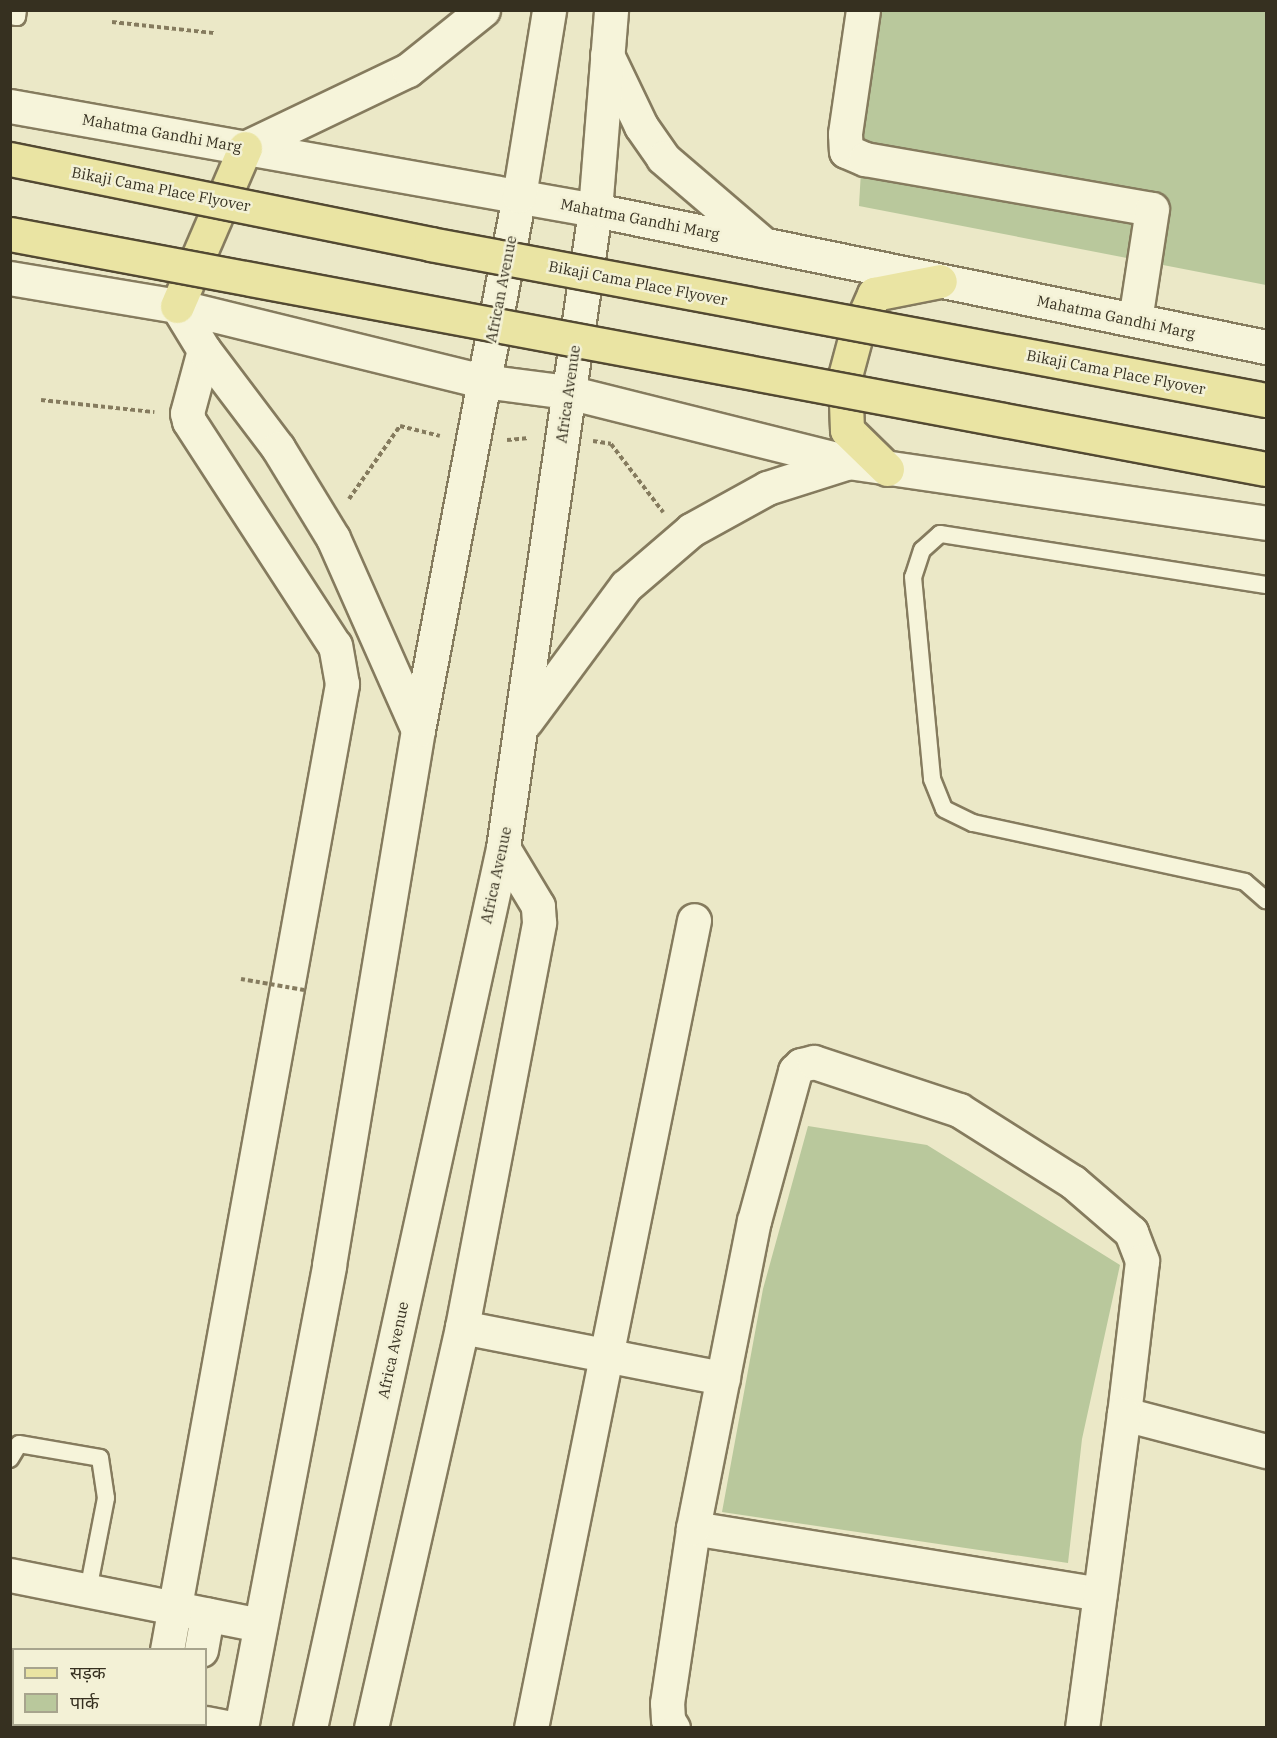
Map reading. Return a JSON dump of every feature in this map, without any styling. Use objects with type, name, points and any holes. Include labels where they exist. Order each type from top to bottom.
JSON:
[{"type":"main road","points":[[177,306],[245,148]]},
{"type":"main road","name":"Bikaji Cama Place Flyover","points":[[10,159],[430,244],[1266,400]]},
{"type":"main road","points":[[10,234],[1266,469]]},
{"type":"main road","points":[[887,469],[847,430],[845,376],[856,335],[874,294],[940,280]]},
{"type":"street","points":[[245,148],[408,70],[483,10]]},
{"type":"street","points":[[519,196],[549,10]]},
{"type":"street","name":"Africa Avenue","points":[[310,1728],[503,848],[595,210],[612,10]]},
{"type":"street","points":[[863,10],[845,134],[846,151],[865,159],[1152,208],[1134,320]]},
{"type":"street","points":[[607,53],[641,126],[663,158],[765,244]]},
{"type":"street","name":"Mahatma Gandhi Marg","points":[[10,106],[595,210],[1266,347]]},
{"type":"street","name":"African Avenue","points":[[483,381],[519,196]]},
{"type":"street","points":[[10,278],[177,306],[483,381],[568,392],[849,462],[1266,523]]},
{"type":"street","points":[[177,306],[204,350],[279,448],[328,529],[418,730]]},
{"type":"street","points":[[201,1648],[192,1612],[342,684],[335,646],[189,421],[187,413],[204,350]]},
{"type":"street","points":[[242,1728],[329,1265],[418,730],[483,381]]},
{"type":"street","points":[[522,726],[626,586],[683,537],[767,488],[849,462]]},
{"type":"street","points":[[371,1728],[462,1327],[539,922],[538,906],[503,848]]},
{"type":"street","points":[[531,1728],[694,920]]},
{"type":"street","points":[[673,1728],[668,1720],[667,1703],[693,1528],[754,1221],[795,1071],[801,1065],[814,1062],[959,1110],[1073,1182],[1131,1232],[1142,1261],[1082,1728]]},
{"type":"street","points":[[462,1327],[606,1357],[723,1378]]},
{"type":"street","points":[[1124,1414],[1266,1451]]},
{"type":"street","points":[[693,1528],[1100,1594]]},
{"type":"street","points":[[10,1575],[260,1625]]},
{"type":"street","points":[[168,1648],[192,1612]]},
{"type":"street","points":[[207,1723],[231,1728]]},
{"type":"lane","points":[[10,16],[17,17],[18,10]]},
{"type":"lane","points":[[1266,585],[940,534],[922,550],[913,577],[932,778],[944,809],[973,823],[1245,882],[1266,900]]},
{"type":"lane","points":[[10,1459],[20,1444],[100,1458],[106,1498],[88,1591]]},
{"type":"path","points":[[112,22],[213,33]]},
{"type":"path","points":[[41,400],[164,413]]},
{"type":"path","points":[[328,529],[400,426],[471,443],[562,436],[611,444],[683,537]]},
{"type":"path","points":[[241,980],[304,990]]},
{"type":"green space","points":[[870,11],[1266,11],[1266,285],[859,206]]},
{"type":"green space","points":[[808,1126],[927,1145],[1120,1265],[1082,1439],[1068,1563],[722,1512],[763,1289]]}]
